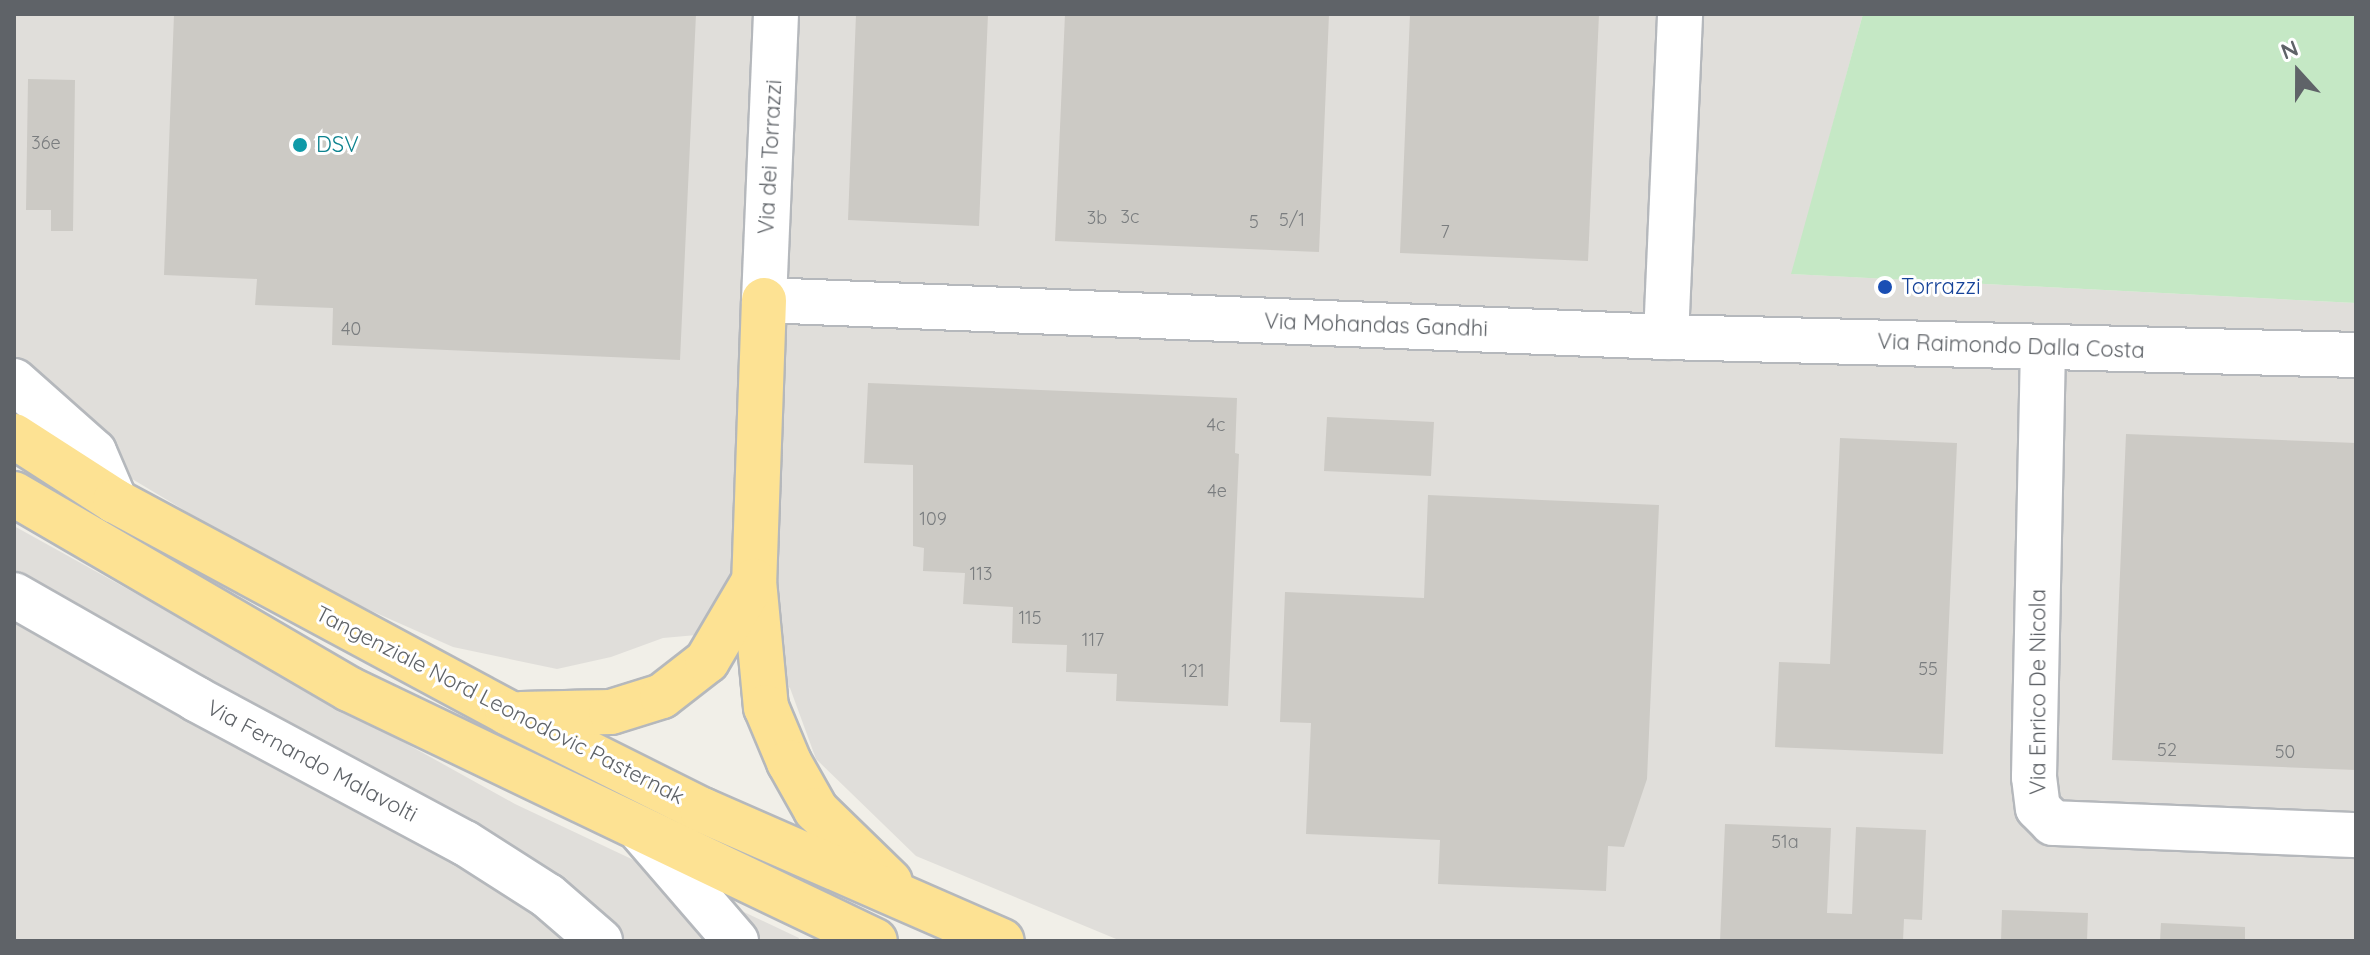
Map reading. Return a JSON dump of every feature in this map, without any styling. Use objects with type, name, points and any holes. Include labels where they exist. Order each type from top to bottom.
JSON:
[{"type":"highway","points":[[764,300],[754,581],[766,707],[789,762],[816,810],[907,899]]},
{"type":"highway","name":"Tangenziale Nord Leonodovic Pasternak","points":[[14,436],[115,501],[508,713],[702,810],[1002,941]]},
{"type":"highway","points":[[14,494],[98,546],[349,689],[875,941]]},
{"type":"highway","points":[[508,713],[611,712],[662,696],[707,661],[754,581]]},
{"type":"street","name":"Via dei Torrazzi","points":[[764,300],[776,14]]},
{"type":"street","points":[[1666,337],[1680,14]]},
{"type":"street","name":"Via Mohandas Gandhi","points":[[764,300],[1666,337]]},
{"type":"street","name":"Via Raimondo Dalla Costa","points":[[1666,337],[2356,355]]},
{"type":"street","name":"Via Enrico De Nicola","points":[[2043,347],[2034,777],[2038,808],[2053,823],[2356,835]]},
{"type":"street","points":[[14,381],[94,452],[115,501]]},
{"type":"street","name":"Via Fernando Malavolti","points":[[14,595],[196,699],[465,843],[548,896],[600,941]]},
{"type":"street","points":[[642,832],[736,941]]},
{"type":"shaded area","points":[[14,14],[1863,14],[1792,274],[2356,303],[2356,941],[1121,941],[916,856],[816,759],[790,688],[719,633],[663,638],[611,657],[557,669],[453,647],[297,578],[14,408]]},
{"type":"shaded area","points":[[14,526],[515,804],[799,938],[798,941],[14,941]]},
{"type":"green space","points":[[1863,14],[2356,14],[2356,303],[1791,274]]},
{"type":"building","points":[[174,14],[696,14],[680,360],[332,345],[333,308],[255,305],[257,279],[164,275]]},
{"type":"building","points":[[856,14],[988,14],[979,226],[848,220]]},
{"type":"building","points":[[1065,14],[1329,14],[1319,252],[1055,241]]},
{"type":"building","points":[[1410,14],[1599,14],[1588,261],[1400,253]]},
{"type":"building","points":[[28,79],[75,80],[73,231],[51,231],[51,210],[26,210]]},
{"type":"building","points":[[868,383],[1237,398],[1235,453],[1239,454],[1228,706],[1116,701],[1117,674],[1066,672],[1067,645],[1012,643],[1013,607],[963,604],[965,573],[923,571],[924,548],[913,546],[913,465],[864,463]]},
{"type":"building","points":[[1327,417],[1434,422],[1431,476],[1324,471]]},
{"type":"building","points":[[2126,434],[2356,443],[2356,770],[2112,760]]},
{"type":"building","points":[[1840,438],[1957,443],[1943,754],[1775,747],[1779,662],[1830,664]]},
{"type":"building","points":[[1428,495],[1659,505],[1647,779],[1624,847],[1608,846],[1606,891],[1438,884],[1440,840],[1306,834],[1311,723],[1280,722],[1285,592],[1424,598]]},
{"type":"building","points":[[1725,824],[1831,828],[1827,913],[1852,914],[1856,827],[1926,830],[1922,920],[1904,919],[1903,941],[1720,941]]},
{"type":"building","points":[[2002,910],[2088,913],[2087,941],[2001,941]]},
{"type":"building","points":[[2161,923],[2245,927],[2245,941],[2160,941]]},
{"type":"place","name":"DSV","points":[[300,145]]},
{"type":"place","name":"Torrazzi","points":[[1885,287]]}]
